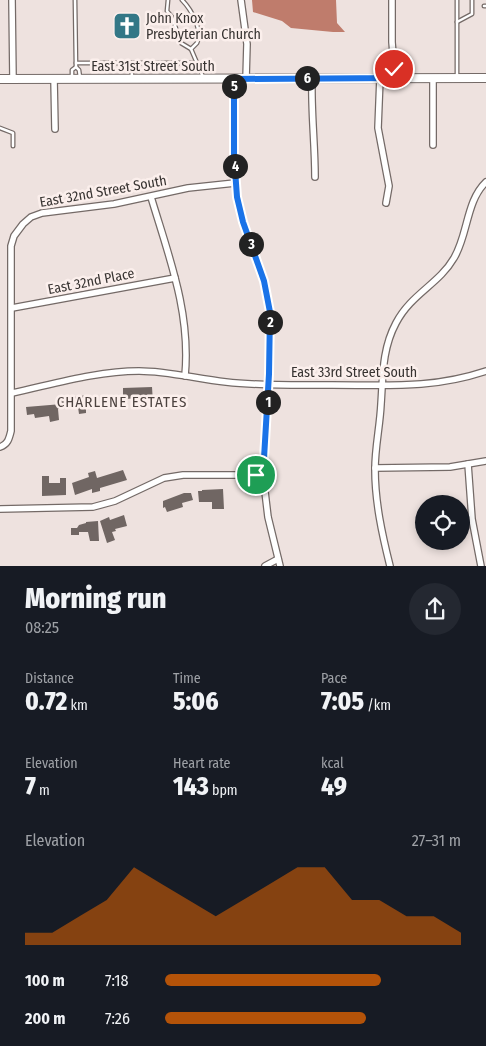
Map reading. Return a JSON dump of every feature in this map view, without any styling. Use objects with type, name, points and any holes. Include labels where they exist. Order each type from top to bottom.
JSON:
[{"type":"main road","name":"East 31st Street South","points":[[0,79],[486,78]]},
{"type":"street","points":[[12,0],[12,79]]},
{"type":"street","points":[[241,0],[247,44],[246,79]]},
{"type":"street","points":[[392,0],[395,78]]},
{"type":"street","points":[[312,78],[311,114],[315,136],[315,177]]},
{"type":"street","points":[[380,78],[378,128],[389,186],[386,203]]},
{"type":"street","points":[[433,78],[433,145]]},
{"type":"street","points":[[54,79],[54,129]]},
{"type":"street","points":[[234,79],[236,182],[243,222],[268,296],[270,326],[263,475],[268,517],[280,566]]},
{"type":"street","name":"East 32nd Street South","points":[[12,308],[11,246],[14,236],[26,221],[42,213],[114,204],[188,188],[236,182]]},
{"type":"street","points":[[390,566],[378,515],[375,468],[386,350],[396,322],[409,304],[452,261],[463,240],[474,199],[486,182]]},
{"type":"street","points":[[151,197],[175,278],[185,324],[187,345],[185,376]]},
{"type":"street","name":"East 32nd Place","points":[[12,308],[175,278]]},
{"type":"street","points":[[0,447],[6,445],[11,431],[12,308]]},
{"type":"street","name":"East 33rd Street South","points":[[12,393],[116,372],[142,371],[226,382],[268,385],[382,385],[434,384],[469,377],[486,371]]},
{"type":"street","points":[[375,468],[427,468],[486,461]]},
{"type":"street","points":[[468,464],[472,519],[481,566]]},
{"type":"street","points":[[0,509],[93,507],[115,501],[164,478],[183,475],[263,475]]},
{"type":"street","points":[[264,566],[278,559]]},
{"type":"lane","points":[[75,0],[76,65],[79,70],[76,79]]},
{"type":"lane","points":[[168,0],[167,11],[172,17],[181,43],[191,49],[204,79]]},
{"type":"lane","points":[[182,0],[194,18],[198,31],[197,42],[191,49]]},
{"type":"lane","points":[[456,0],[457,78]]},
{"type":"lane","points":[[457,22],[472,14],[472,0]]},
{"type":"lane","points":[[131,63],[132,79]]},
{"type":"lane","points":[[76,79],[72,70],[76,65],[196,63]]},
{"type":"lane","points":[[0,128],[13,132],[13,146]]},
{"type":"shaded area","points":[[252,0],[336,0],[337,23],[345,32],[291,28],[282,21],[253,12]]},
{"type":"building","points":[[152,387],[153,403],[143,403],[143,398],[123,399],[123,388]]},
{"type":"building","points":[[87,395],[88,406],[86,407],[86,413],[79,414],[78,407],[58,409],[59,420],[50,422],[49,416],[35,418],[34,414],[27,415],[26,407],[62,404],[61,400],[66,400],[66,398]]},
{"type":"building","points":[[123,470],[127,480],[100,488],[100,491],[92,493],[92,489],[75,495],[72,483],[89,477],[88,473],[95,471],[97,478]]},
{"type":"building","points":[[42,476],[49,476],[49,483],[60,483],[60,478],[66,478],[66,495],[42,496]]},
{"type":"building","points":[[223,489],[224,509],[212,509],[212,502],[199,502],[198,491]]},
{"type":"building","points":[[184,493],[191,493],[193,500],[182,503],[183,507],[167,512],[165,507],[163,508],[163,501]]},
{"type":"building","points":[[124,515],[127,526],[115,529],[116,531],[112,532],[115,540],[107,543],[100,521],[109,517],[110,520]]},
{"type":"building","points":[[98,521],[99,541],[90,541],[88,532],[79,532],[79,535],[71,535],[71,528],[77,528],[86,522]]},
{"type":"place","name":"John Knox Presbyterian Church","points":[[127,26]]},
{"type":"district","name":"CHARLENE ESTATES","points":[[122,402]]},
{"type":"route","points":[[256,475],[263,475],[269,374],[270,312],[264,281],[243,222],[237,197],[234,156],[234,79],[395,78],[394,69]]}]
